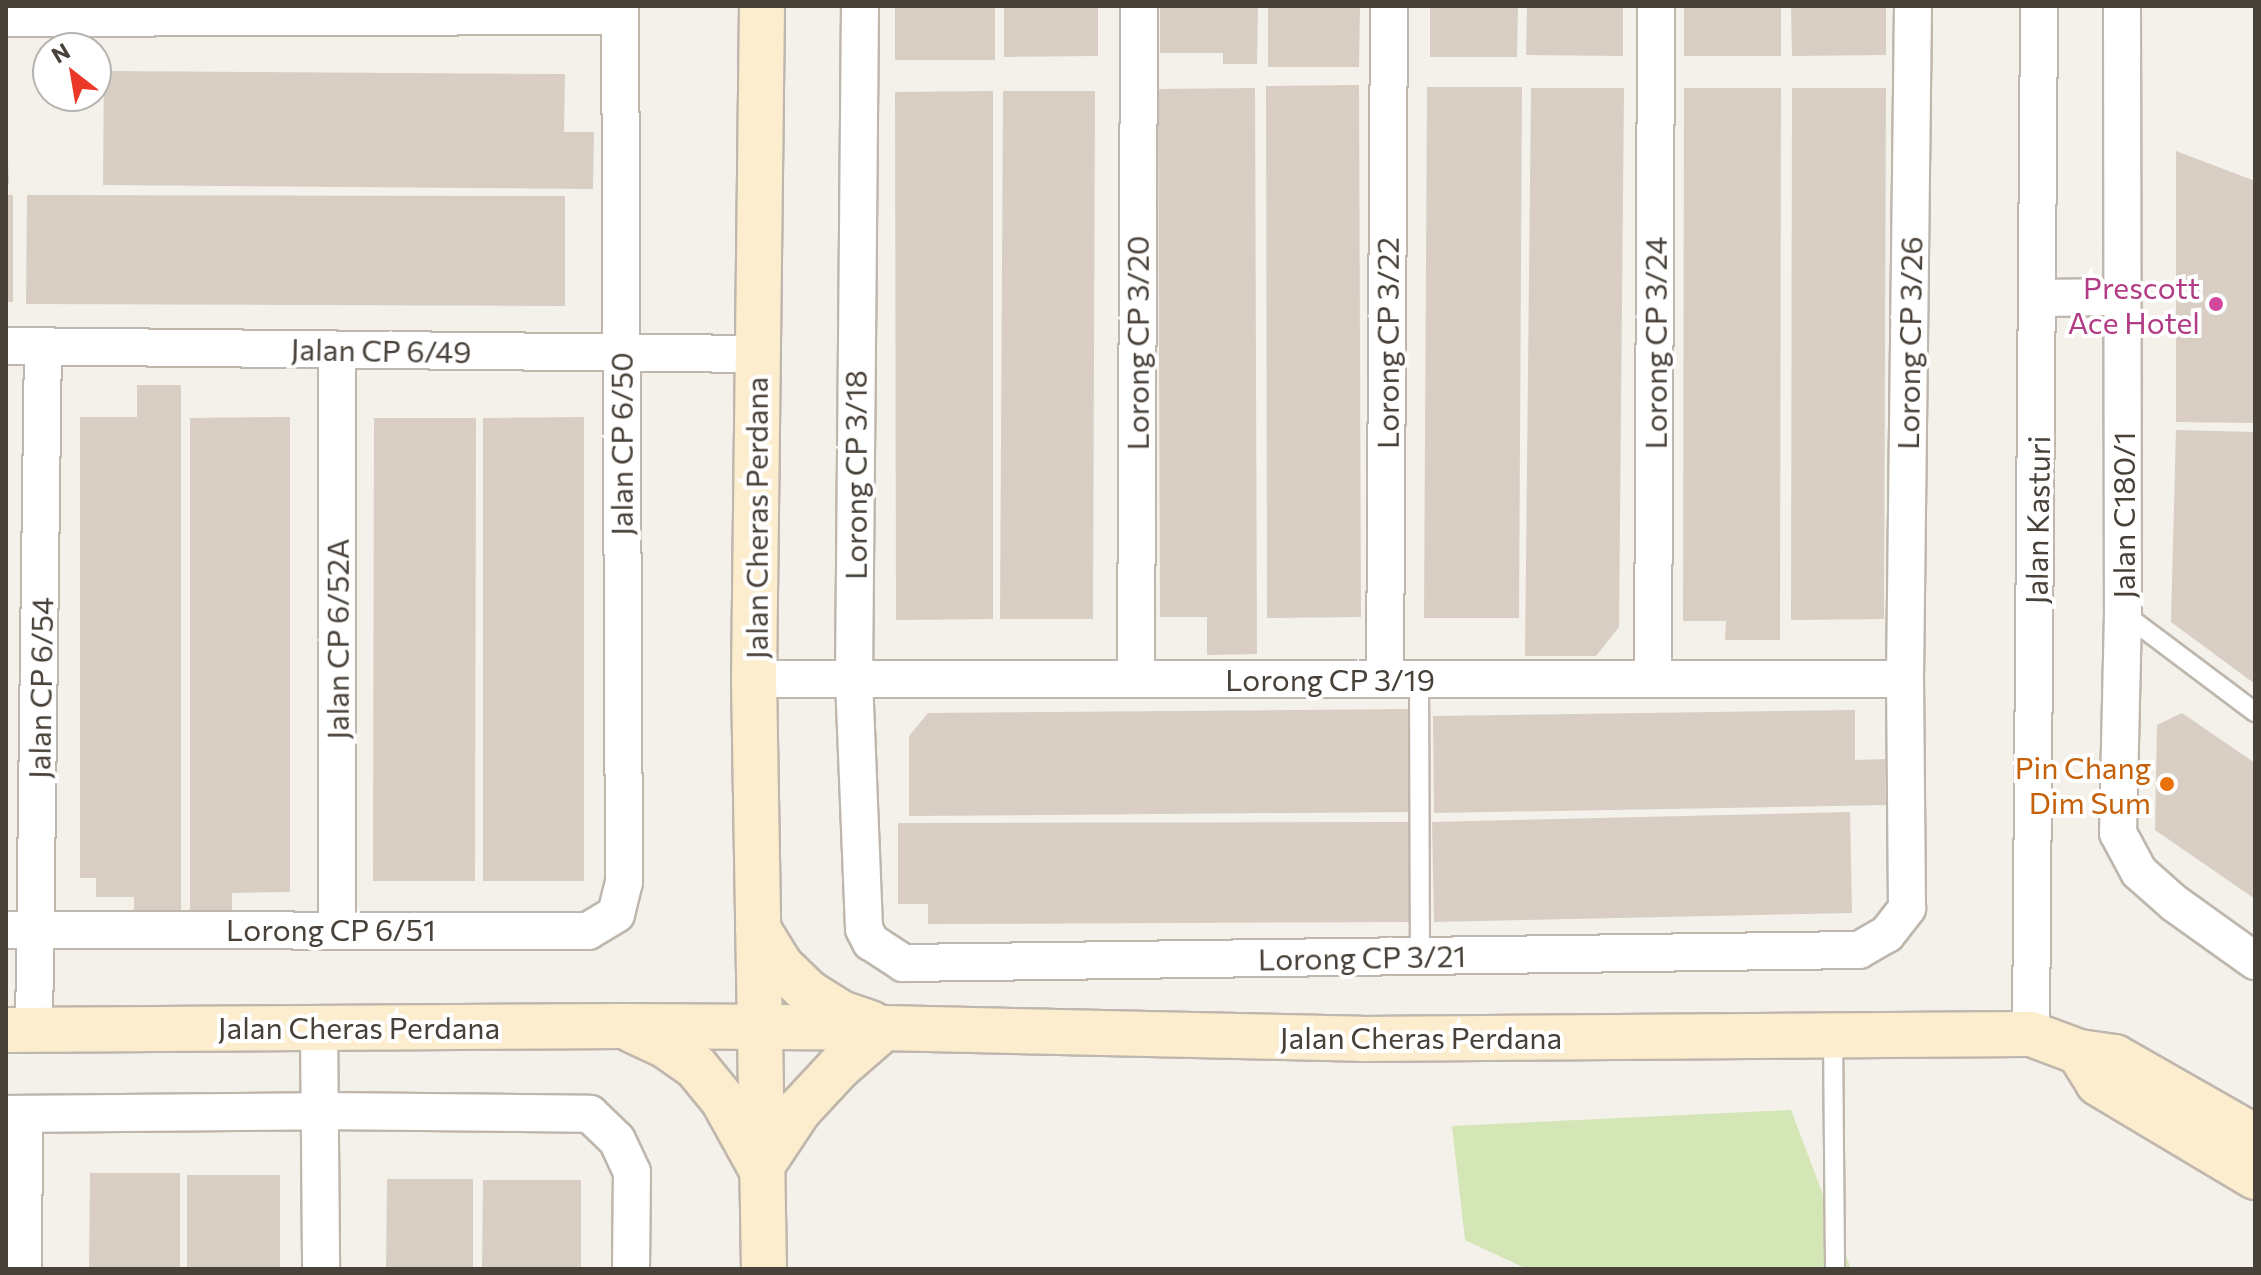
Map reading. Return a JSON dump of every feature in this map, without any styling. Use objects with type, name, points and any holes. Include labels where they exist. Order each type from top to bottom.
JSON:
[{"type":"street","name":"Jalan Cheras Perdana","points":[[762,6],[754,679],[764,1269]]},
{"type":"street","name":"Lorong CP 3/18","points":[[860,6],[854,679],[864,929],[871,942]]},
{"type":"street","name":"Lorong CP 3/20","points":[[1136,679],[1139,6]]},
{"type":"street","name":"Lorong CP 3/22","points":[[1389,6],[1402,679]]},
{"type":"street","name":"Lorong CP 3/24","points":[[1653,679],[1656,6]]},
{"type":"street","name":"Lorong CP 3/26","points":[[1859,950],[1887,934],[1907,908],[1905,679],[1913,6]]},
{"type":"street","name":"Jalan Kasturi","points":[[2031,1034],[2039,6]]},
{"type":"street","name":"Jalan C180/1","points":[[2122,6],[2123,613],[2118,833],[2139,872],[2174,903],[2255,961]]},
{"type":"street","points":[[6,18],[285,12],[620,11]]},
{"type":"street","name":"Jalan CP 6/50","points":[[620,11],[624,882]]},
{"type":"street","points":[[2039,298],[2122,297]]},
{"type":"street","name":"Jalan CP 6/49","points":[[6,346],[757,354]]},
{"type":"street","name":"Jalan CP 6/54","points":[[20,1030],[43,347]]},
{"type":"street","name":"Jalan CP 6/52A","points":[[337,350],[337,928]]},
{"type":"street","name":"Lorong CP 3/19","points":[[754,679],[1905,679]]},
{"type":"street","name":"Lorong CP 6/51","points":[[22,929],[588,931],[616,914],[624,882]]},
{"type":"street","points":[[623,1026],[666,1046],[696,1067],[723,1100],[761,1167],[799,1110],[840,1066],[884,1028],[841,1013],[809,993],[781,966],[758,929]]},
{"type":"street","name":"Lorong CP 3/21","points":[[871,942],[903,963],[1859,950]]},
{"type":"street","points":[[319,1026],[321,1269]]},
{"type":"street","name":"Jalan Cheras Perdana","points":[[20,1030],[623,1026],[760,1030],[884,1028],[1361,1039],[2031,1034],[2079,1052],[2115,1057],[2255,1137]]},
{"type":"street","points":[[2079,1052],[2098,1083],[2255,1177]]},
{"type":"street","points":[[23,1269],[15,1114],[322,1111],[590,1114],[617,1140],[632,1172],[631,1269]]},
{"type":"lane","points":[[2123,613],[2255,712]]},
{"type":"lane","points":[[1402,679],[1420,956]]},
{"type":"lane","points":[[1833,1035],[1835,1269]]},
{"type":"green space","points":[[1791,1110],[1851,1269],[1527,1269],[1465,1240],[1452,1126]]},
{"type":"building","points":[[895,6],[995,6],[995,60],[895,60]]},
{"type":"building","points":[[1004,6],[1098,6],[1098,56],[1004,57]]},
{"type":"building","points":[[1160,6],[1258,6],[1257,64],[1223,64],[1223,53],[1160,53]]},
{"type":"building","points":[[1268,6],[1360,6],[1359,67],[1268,67]]},
{"type":"building","points":[[1430,6],[1518,6],[1517,57],[1430,57]]},
{"type":"building","points":[[1527,6],[1623,6],[1623,56],[1526,55]]},
{"type":"building","points":[[1684,6],[1781,6],[1781,56],[1684,56]]},
{"type":"building","points":[[1791,6],[1886,6],[1886,55],[1792,56]]},
{"type":"building","points":[[112,71],[565,74],[564,132],[594,132],[593,189],[103,185],[104,112],[112,112]]},
{"type":"building","points":[[1359,85],[1361,617],[1267,618],[1266,86]]},
{"type":"building","points":[[1427,87],[1522,87],[1519,618],[1424,618]]},
{"type":"building","points":[[1255,88],[1257,654],[1207,655],[1207,617],[1160,617],[1158,89]]},
{"type":"building","points":[[1531,88],[1624,88],[1619,627],[1596,656],[1525,656]]},
{"type":"building","points":[[1684,88],[1781,88],[1780,640],[1725,640],[1726,621],[1683,621]]},
{"type":"building","points":[[1792,88],[1886,88],[1884,619],[1791,620]]},
{"type":"building","points":[[993,91],[993,619],[896,620],[895,92]]},
{"type":"building","points":[[1003,91],[1095,91],[1093,619],[1000,619]]},
{"type":"building","points":[[6,116],[9,184],[6,184]]},
{"type":"building","name":"Prescott Ace Hotel","points":[[2176,151],[2255,181],[2255,423],[2176,422]]},
{"type":"building","points":[[6,195],[13,195],[13,302],[6,302]]},
{"type":"building","points":[[27,195],[565,196],[565,306],[26,304]]},
{"type":"building","points":[[137,385],[181,385],[181,911],[134,911],[134,897],[96,897],[96,878],[80,878],[80,417],[137,417]]},
{"type":"building","points":[[290,417],[290,892],[232,893],[232,910],[190,911],[190,418]]},
{"type":"building","points":[[584,417],[584,881],[483,881],[483,418]]},
{"type":"building","points":[[374,418],[476,418],[475,881],[373,881]]},
{"type":"building","points":[[2176,430],[2255,432],[2255,684],[2171,622]]},
{"type":"building","points":[[1412,709],[1412,812],[909,816],[909,736],[928,713]]},
{"type":"building","points":[[1855,710],[1855,760],[1885,759],[1886,805],[1434,813],[1433,716]]},
{"type":"building","points":[[2182,713],[2255,763],[2255,899],[2155,830],[2157,725]]},
{"type":"building","points":[[1850,812],[1852,913],[1434,922],[1432,822]]},
{"type":"building","points":[[1412,822],[1412,922],[928,924],[928,904],[898,904],[898,823]]},
{"type":"building","points":[[90,1173],[180,1173],[180,1269],[89,1269]]},
{"type":"building","points":[[187,1175],[280,1175],[280,1269],[187,1269]]},
{"type":"building","points":[[387,1179],[473,1179],[473,1269],[386,1269]]},
{"type":"building","points":[[483,1180],[581,1180],[581,1269],[482,1269]]},
{"type":"place","name":"Prescott Ace Hotel","points":[[2216,304]]},
{"type":"place","name":"Pin Chang Dim Sum","points":[[2167,784]]}]
